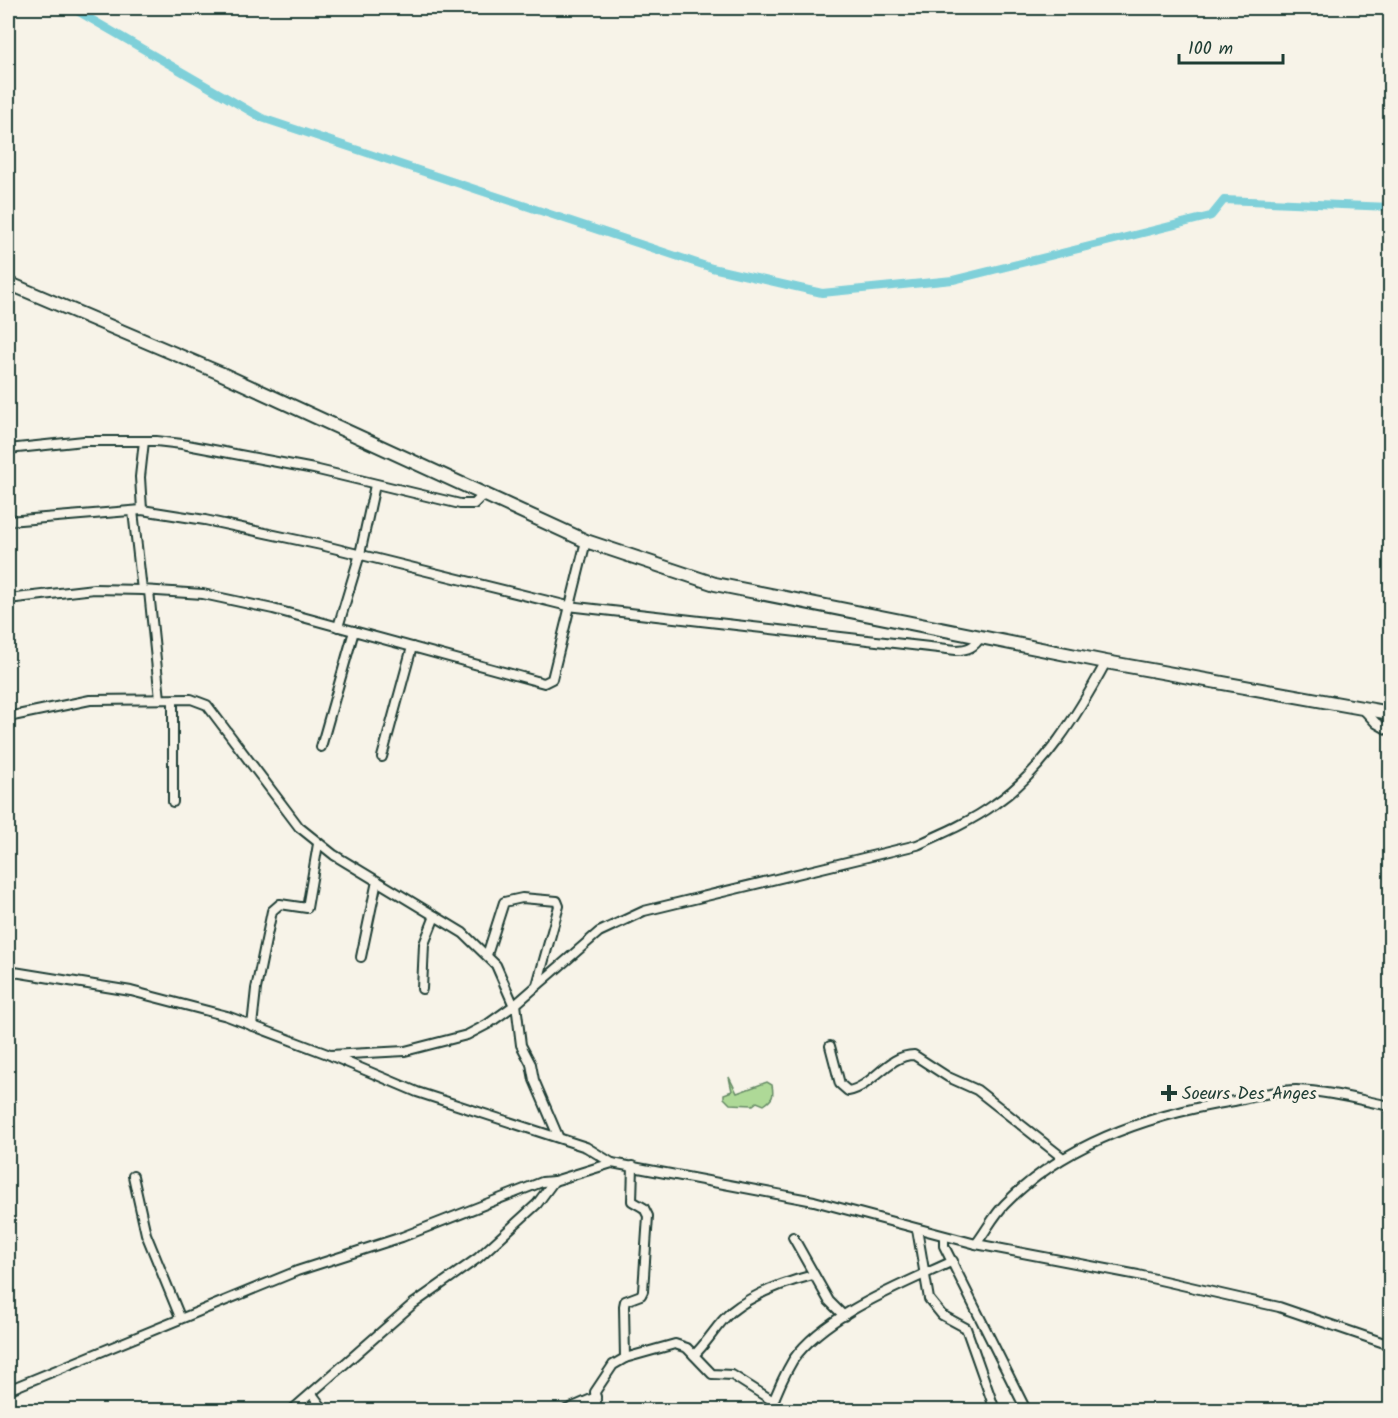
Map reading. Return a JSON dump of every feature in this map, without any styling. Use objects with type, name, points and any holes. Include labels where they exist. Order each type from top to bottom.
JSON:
[{"type":"highway","points":[[8,283],[220,373],[586,541],[716,584],[1106,662],[1390,713]]},
{"type":"street","points":[[8,449],[63,442],[144,441],[182,444],[314,469],[375,485],[470,505],[476,503],[484,494]]},
{"type":"street","points":[[144,441],[137,510],[160,699]]},
{"type":"street","points":[[338,627],[360,554],[375,485]]},
{"type":"street","points":[[8,521],[137,510],[205,520],[360,554],[568,606],[956,650],[977,644],[981,636]]},
{"type":"street","points":[[8,599],[83,590],[146,590],[203,594],[273,609],[531,681],[549,682],[554,673],[568,606],[586,541]]},
{"type":"street","points":[[321,747],[354,631]]},
{"type":"street","points":[[382,757],[412,647]]},
{"type":"street","points":[[330,1055],[364,1055],[425,1047],[467,1035],[515,1005],[599,932],[644,911],[907,847],[948,832],[996,804],[1031,772],[1085,701],[1106,662]]},
{"type":"street","points":[[8,717],[90,700],[196,700],[212,709],[291,816],[318,844],[463,933],[488,955],[496,965],[515,1005],[521,1046],[531,1064],[534,1080],[558,1136]]},
{"type":"street","points":[[173,700],[173,802]]},
{"type":"street","points":[[1363,709],[1376,723],[1390,731]]},
{"type":"street","points":[[252,1026],[256,989],[272,911],[280,904],[307,908],[318,844]]},
{"type":"street","points":[[361,957],[377,881]]},
{"type":"street","points":[[488,955],[504,902],[522,898],[557,902],[559,906],[537,985]]},
{"type":"street","points":[[422,989],[424,944],[435,916]]},
{"type":"street","points":[[8,972],[131,992],[226,1016],[330,1055],[417,1092],[558,1136],[586,1147],[612,1163],[814,1201],[876,1216],[944,1237],[1138,1275],[1279,1308],[1390,1345]]},
{"type":"street","points":[[830,1046],[840,1084],[848,1091],[856,1089],[902,1057],[914,1055],[948,1077],[977,1090],[1063,1158]]},
{"type":"street","points":[[976,1244],[1004,1205],[1063,1158],[1127,1129],[1204,1106],[1296,1090],[1328,1093],[1390,1106]]},
{"type":"street","points":[[8,1390],[180,1317],[297,1271],[402,1237],[542,1182],[554,1181],[612,1163]]},
{"type":"street","points":[[625,1358],[624,1306],[625,1301],[640,1295],[643,1291],[648,1216],[644,1208],[632,1201],[633,1166]]},
{"type":"street","points":[[133,1176],[146,1234],[180,1317]]},
{"type":"street","points":[[292,1410],[413,1304],[478,1258],[537,1203],[554,1181]]},
{"type":"street","points":[[917,1229],[929,1299],[942,1316],[966,1328],[995,1410]]},
{"type":"street","points":[[793,1237],[829,1301],[844,1316]]},
{"type":"street","points":[[944,1237],[944,1246],[1026,1410]]},
{"type":"street","points":[[770,1410],[794,1360],[844,1316],[893,1287],[953,1261]]},
{"type":"street","points":[[694,1355],[710,1340],[732,1311],[770,1291],[813,1275]]},
{"type":"street","points":[[597,1410],[594,1399],[597,1387],[608,1370],[625,1358],[675,1344],[687,1348],[712,1374],[732,1375],[773,1401]]},
{"type":"street","points":[[312,1394],[324,1410]]},
{"type":"street","points":[[566,1410],[596,1396]]},
{"type":"street","points":[[1322,1410],[1338,1410]]},
{"type":"green space","points":[[729,1077],[737,1093],[767,1082],[772,1085],[772,1097],[764,1105],[757,1102],[753,1105],[730,1104],[724,1098],[724,1094],[732,1091]]},
{"type":"waterway","points":[[72,8],[262,118],[712,268],[822,293],[953,280],[1211,216],[1224,200],[1390,207]]},
{"type":"place","name":"Soeurs Des Anges","points":[[1169,1093]]}]
